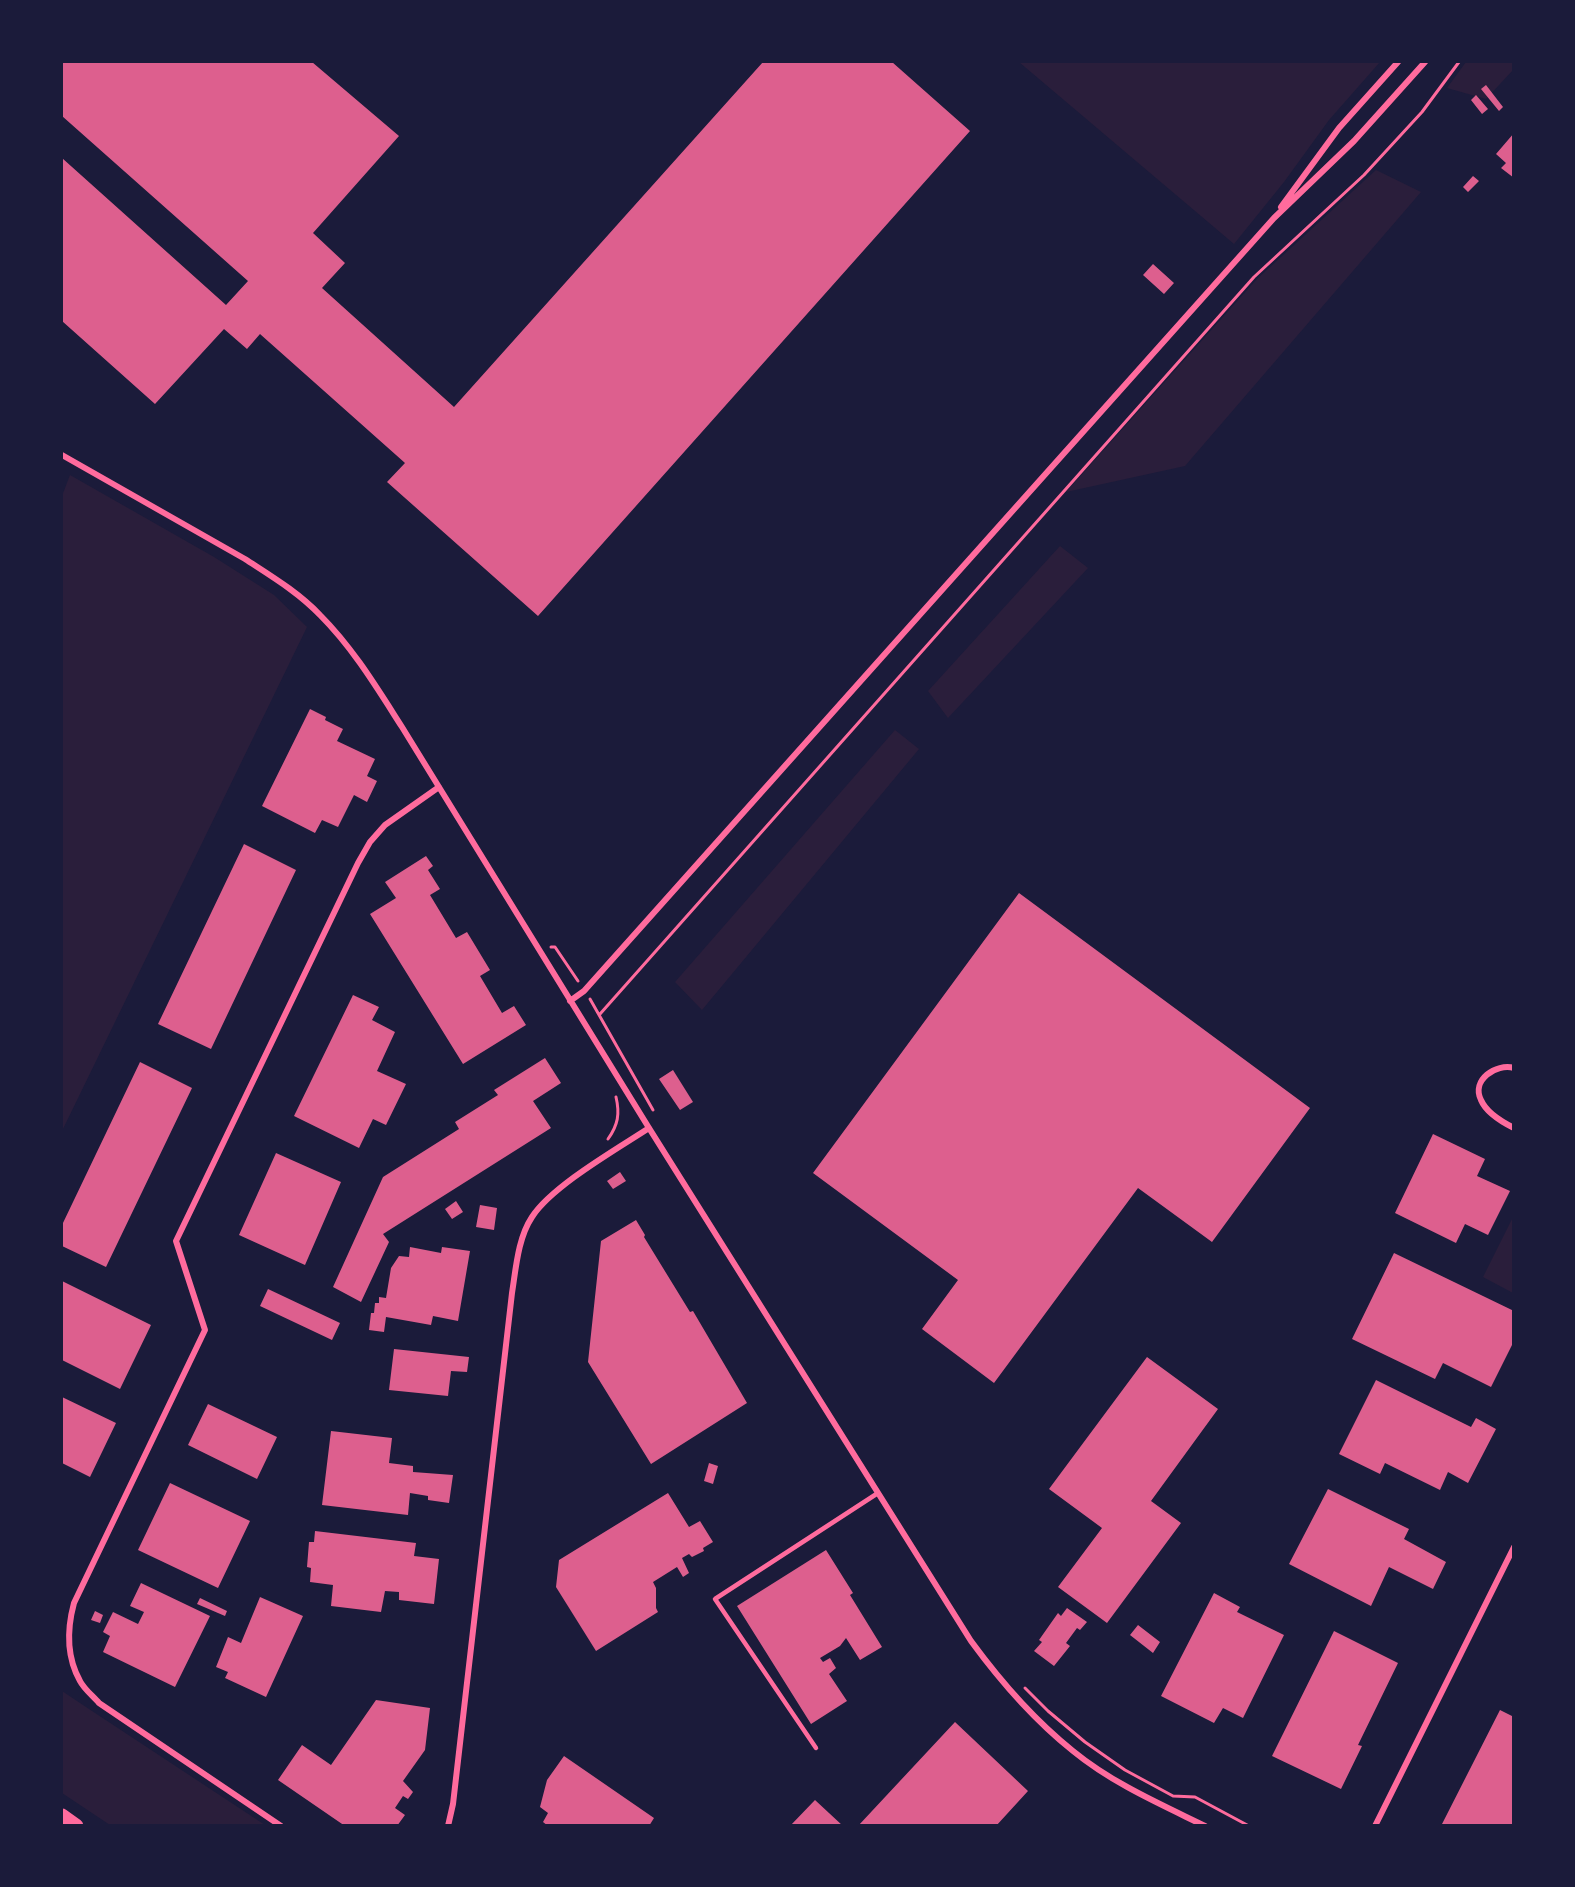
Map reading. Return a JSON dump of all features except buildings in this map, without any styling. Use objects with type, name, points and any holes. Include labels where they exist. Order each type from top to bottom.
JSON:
[{"type":"highway","points":[[62,1816],[76,1826]]},
{"type":"street","points":[[1274,218],[1338,128],[1398,62]]},
{"type":"street","points":[[570,1001],[584,991],[1274,218],[1353,141],[1425,62]]},
{"type":"street","points":[[62,455],[245,559],[290,590],[319,613],[361,663],[971,1641],[1013,1695],[1041,1724],[1075,1753],[1117,1781],[1205,1826]]},
{"type":"street","points":[[281,1826],[99,1703],[81,1683],[72,1664],[68,1641],[69,1621],[74,1603],[205,1330],[176,1241],[370,842],[385,825],[439,787]]},
{"type":"street","points":[[1514,1068],[1506,1066],[1494,1069],[1481,1082],[1478,1092],[1488,1110],[1514,1128]]},
{"type":"street","points":[[448,1826],[453,1804],[517,1260],[531,1218],[546,1200],[649,1128]]},
{"type":"street","points":[[1375,1826],[1514,1547]]},
{"type":"lane","points":[[816,1748],[715,1599],[878,1493]]},
{"type":"path","points":[[600,1014],[1246,286],[1364,174],[1422,112],[1459,62]]},
{"type":"path","points":[[537,944],[555,948],[600,1014],[655,1113]]},
{"type":"path","points":[[603,1158],[619,1116],[615,1090]]},
{"type":"path","points":[[1019,1681],[1057,1719],[1125,1770],[1173,1796],[1195,1797],[1250,1826]]},
{"type":"shaded area","points":[[1019,62],[1380,62],[1329,120],[1284,182],[1234,244]]},
{"type":"shaded area","points":[[1466,62],[1513,62],[1513,70],[1486,99],[1447,88]]},
{"type":"shaded area","points":[[1376,170],[1421,192],[1185,466],[1066,492],[1257,279]]},
{"type":"shaded area","points":[[70,475],[214,557],[274,595],[307,627],[62,1131],[62,496]]},
{"type":"shaded area","points":[[1060,546],[1088,568],[948,718],[928,691]]},
{"type":"shaded area","points":[[895,730],[919,749],[702,1010],[675,982]]},
{"type":"shaded area","points":[[1513,1217],[1513,1293],[1483,1277]]},
{"type":"shaded area","points":[[62,1691],[265,1825],[110,1825],[62,1793]]}]
